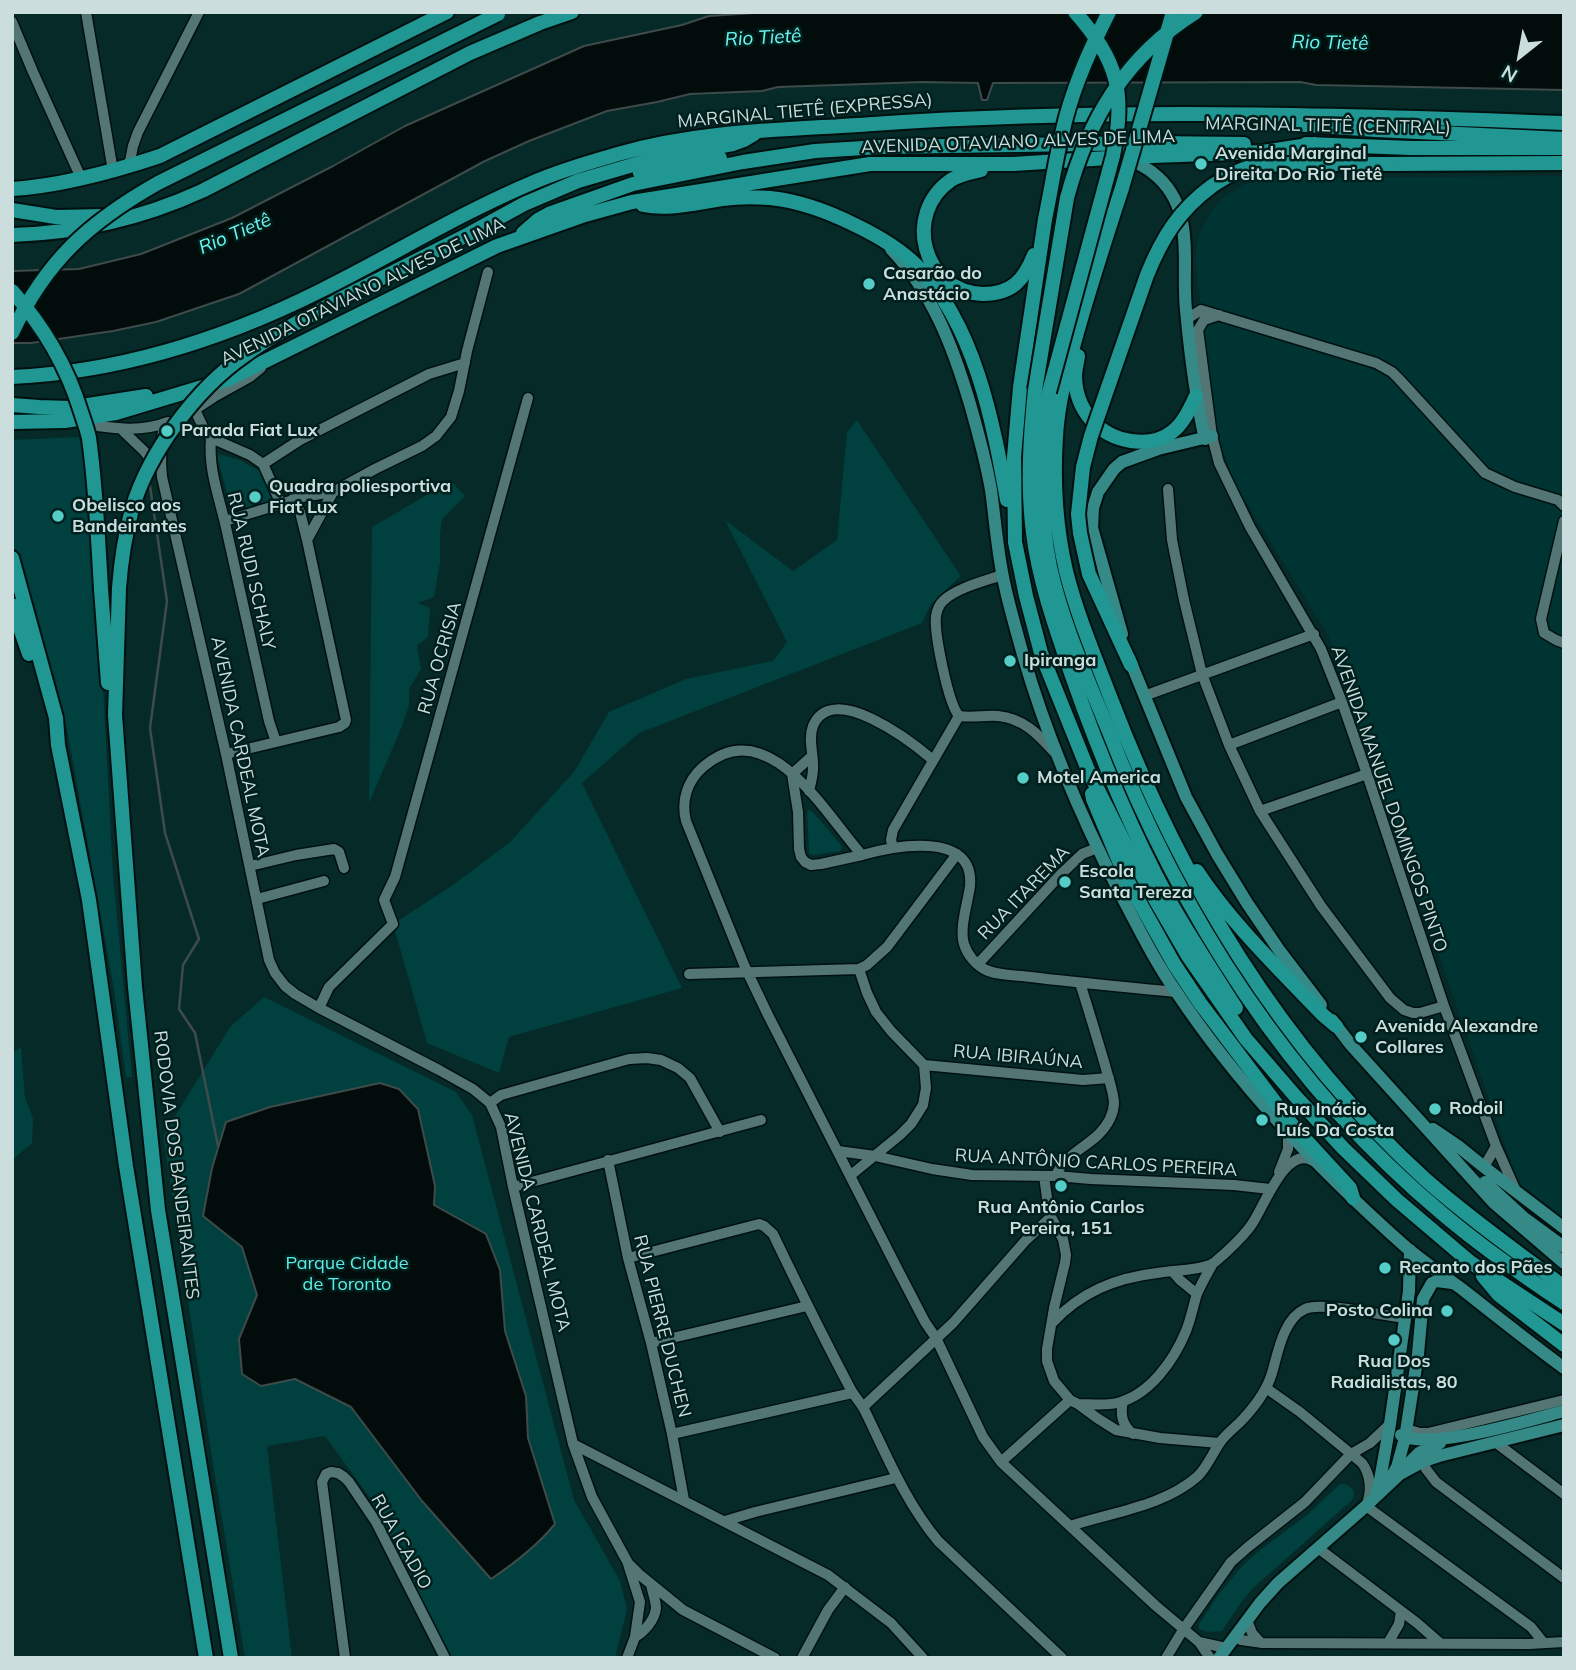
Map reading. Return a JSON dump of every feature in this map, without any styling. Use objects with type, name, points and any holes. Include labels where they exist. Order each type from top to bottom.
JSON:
[{"type":"highway","points":[[12,189],[35,188],[113,171],[160,156],[447,12]]},
{"type":"highway","points":[[470,53],[482,37],[543,12]]},
{"type":"highway","points":[[12,235],[78,228],[154,211],[202,191],[470,53],[572,12]]},
{"type":"highway","points":[[1075,12],[1098,39],[1113,69],[1119,119],[1113,156],[1030,438],[1029,488],[1033,534],[1041,576],[1054,625],[1079,696],[1129,820],[1168,898],[1208,965],[1296,1097]]},
{"type":"highway","points":[[1015,542],[1014,457],[1019,398],[1045,219],[1062,132],[1074,92],[1090,49],[1109,12]]},
{"type":"highway","points":[[1173,12],[1063,382],[1056,435],[1055,488],[1066,571],[1079,615],[1120,723],[1170,837],[1209,910],[1244,967],[1312,1059],[1352,1105],[1426,1180],[1564,1286]]},
{"type":"highway","points":[[1196,12],[1172,29],[1135,64],[1112,94],[1087,137],[1073,174],[1067,198],[1042,391],[1042,503],[1045,537],[1054,580],[1072,638],[1116,752],[1154,838],[1190,906],[1247,997],[1300,1068],[1371,1147],[1443,1214],[1564,1303]]},
{"type":"highway","points":[[12,333],[37,287],[62,254],[91,227],[123,203],[499,13]]},
{"type":"highway","points":[[1216,115],[1376,130],[1564,139]]},
{"type":"highway","name":"MARGINAL TIETÊ (EXPRESSA)","points":[[12,377],[43,376],[136,360],[242,326],[315,294],[485,204],[536,181],[621,153],[666,142],[723,133],[1017,116],[1384,116],[1564,123]]},
{"type":"highway","points":[[115,715],[121,559],[133,506],[146,473],[188,409],[220,375],[243,355],[342,298],[524,204],[578,181],[630,164],[733,144],[744,141],[758,131]]},
{"type":"highway","name":"MARGINAL TIETÊ (CENTRAL)","points":[[519,237],[528,226],[551,213],[633,184],[743,162],[816,151],[880,147],[1138,143],[1564,148]]},
{"type":"highway","name":"AVENIDA OTAVIANO ALVES DE LIMA","points":[[12,422],[65,421],[116,413],[229,379],[519,237],[632,202],[870,164],[1013,164],[1263,152],[1315,144]]},
{"type":"highway","points":[[524,204],[537,205],[612,180],[680,164],[750,153],[816,151]]},
{"type":"highway","points":[[1131,665],[1089,575],[1080,533],[1083,467],[1091,436],[1147,275],[1172,226],[1188,205],[1237,171],[1276,164],[1564,163]]},
{"type":"highway","points":[[1013,164],[963,174],[941,188],[927,211],[923,224],[923,237],[930,262],[947,282],[960,289],[972,293],[998,293],[1018,283],[1026,273],[1042,237]]},
{"type":"highway","points":[[632,202],[658,208],[726,199],[769,198],[825,211],[877,236],[918,267],[946,302],[970,352],[991,420],[1026,596],[1041,653],[1088,770],[1154,899],[1188,956],[1247,1039],[1296,1097],[1396,1200],[1470,1262],[1564,1324]]},
{"type":"highway","points":[[12,210],[49,216],[101,215],[119,219]]},
{"type":"highway","points":[[12,291],[37,321],[52,345],[75,393],[88,436],[108,689],[115,715]]},
{"type":"highway","points":[[1084,308],[1075,378],[1080,400],[1092,421],[1101,430],[1120,439],[1140,443],[1156,440],[1171,433],[1180,424],[1196,396]]},
{"type":"highway","points":[[12,405],[69,408],[185,393]]},
{"type":"highway","points":[[12,558],[56,718],[58,745],[89,900],[126,1166],[206,1658]]},
{"type":"highway","points":[[12,605],[52,734],[58,745]]},
{"type":"highway","name":"RODOVIA DOS BANDEIRANTES","points":[[115,715],[135,987],[158,1210],[231,1658]]},
{"type":"highway","points":[[1088,770],[1093,799],[1127,880],[1174,964],[1200,1003],[1293,1126],[1350,1188],[1353,1198]]},
{"type":"highway","points":[[1170,837],[1183,848],[1205,883],[1245,931],[1336,1026]]},
{"type":"highway","points":[[1470,1262],[1500,1294],[1564,1345]]},
{"type":"main road","points":[[1124,157],[1153,173],[1163,183],[1178,209],[1185,238],[1186,307],[1196,396],[1209,438],[1158,449],[1122,463],[1114,469],[1098,492],[1093,509],[1092,528],[1131,665],[1186,797],[1217,854],[1279,950],[1351,1045],[1449,1154],[1494,1203],[1564,1263]]},
{"type":"main road","points":[[877,236],[917,280],[953,351],[984,456],[1002,575],[1025,660],[1056,755],[1097,848],[1175,992],[1223,1056],[1317,1164],[1410,1251],[1564,1368]]},
{"type":"main road","points":[[1421,1121],[1458,1146],[1564,1228]]},
{"type":"main road","points":[[1449,1154],[1480,1177],[1523,1217],[1564,1247]]},
{"type":"main road","points":[[1371,1502],[1380,1480],[1390,1424],[1409,1291],[1410,1251]]},
{"type":"main road","points":[[1386,1486],[1397,1466],[1406,1433],[1423,1299],[1429,1287],[1437,1281],[1454,1284]]},
{"type":"main road","points":[[1400,1350],[1412,1348],[1418,1354]]},
{"type":"main road","points":[[1390,1424],[1397,1433],[1406,1433],[1419,1441],[1447,1439],[1564,1411]]},
{"type":"main road","points":[[1400,1474],[1424,1461],[1452,1452],[1564,1425]]},
{"type":"main road","points":[[1223,1653],[1269,1592],[1371,1502],[1419,1453],[1447,1439]]},
{"type":"street","points":[[86,12],[113,171]]},
{"type":"street","points":[[130,166],[138,132],[199,12]]},
{"type":"street","points":[[12,22],[81,178]]},
{"type":"street","points":[[225,521],[293,499],[333,492],[436,436],[451,417],[488,272]]},
{"type":"street","points":[[1187,319],[1201,310],[1383,367],[1399,379],[1485,473],[1558,500],[1564,506]]},
{"type":"street","name":"AVENIDA MANUEL DOMINGOS PINTO","points":[[1219,315],[1204,320],[1198,330],[1209,438],[1236,500],[1314,634],[1325,659],[1367,774],[1444,1006],[1516,1192]]},
{"type":"street","points":[[65,421],[122,430],[164,424],[195,410],[256,373],[269,361]]},
{"type":"street","points":[[263,464],[300,440],[429,374],[465,363]]},
{"type":"street","name":"RUA OCRISIA","points":[[319,1008],[329,987],[393,924],[384,901],[399,863],[528,398]]},
{"type":"street","name":"RUA RUDI SCHALY","points":[[195,410],[211,438],[211,467],[276,742]]},
{"type":"street","name":"AVENIDA CARDEAL MOTA","points":[[164,424],[160,458],[162,477],[226,754],[269,960],[275,973],[295,994],[473,1089],[490,1103],[501,1127],[573,1444],[592,1497],[628,1563],[651,1584],[683,1610],[775,1658]]},
{"type":"street","name":"AVENIDA CARDEAL MOTA","points":[[122,430],[144,451],[162,477]]},
{"type":"street","points":[[211,438],[250,455],[263,464],[281,504]]},
{"type":"street","points":[[1168,489],[1176,562],[1202,674],[1229,745],[1260,811],[1321,906],[1390,998],[1404,1010],[1413,1013],[1444,1006]]},
{"type":"street","points":[[307,540],[333,492]]},
{"type":"street","points":[[226,754],[339,727],[346,720],[307,540],[300,512],[293,499]]},
{"type":"street","points":[[1564,521],[1541,619],[1544,633],[1564,643]]},
{"type":"street","points":[[1002,575],[953,594],[942,602],[936,613],[950,697],[959,716],[999,716],[1018,721],[1037,733],[1056,755]]},
{"type":"street","points":[[1144,696],[1314,634]]},
{"type":"street","points":[[1229,745],[1342,702]]},
{"type":"street","points":[[798,808],[811,793],[814,765],[811,736],[813,726],[823,713],[837,709],[872,719],[896,732],[933,760]]},
{"type":"street","points":[[892,848],[893,830],[959,716]]},
{"type":"street","points":[[862,856],[811,793],[792,774],[767,756],[752,751],[721,756],[702,767],[684,797],[686,821],[748,973],[917,1306],[936,1338],[983,1437],[1001,1462],[1183,1630],[1199,1642],[1223,1653]]},
{"type":"street","points":[[792,774],[812,756]]},
{"type":"street","points":[[792,774],[798,808],[799,849],[805,862],[821,864],[892,848],[938,847],[957,854],[966,863],[970,872],[970,884],[963,943],[971,957],[986,970],[1175,992]]},
{"type":"street","points":[[1260,811],[1367,774]]},
{"type":"street","name":"RUA ITAREMA","points":[[978,964],[1082,854],[1097,848]]},
{"type":"street","points":[[250,866],[334,849],[339,852],[344,869]]},
{"type":"street","points":[[689,974],[859,969],[887,947],[957,854]]},
{"type":"street","points":[[257,899],[324,881]]},
{"type":"street","points":[[850,1175],[911,1124],[923,1105],[926,1088],[924,1065],[876,1012],[859,969]]},
{"type":"street","points":[[1056,1176],[1062,1165],[1098,1135],[1108,1123],[1114,1102],[1080,983]]},
{"type":"street","points":[[490,1103],[501,1095],[629,1059],[647,1058],[661,1060],[678,1068],[690,1078],[720,1132]]},
{"type":"street","name":"RUA IBIRAÚNA","points":[[924,1065],[1083,1080],[1109,1078]]},
{"type":"street","points":[[513,1187],[761,1120]]},
{"type":"street","points":[[1001,1462],[1074,1402],[1102,1405],[1123,1401],[1147,1387],[1160,1374],[1177,1351],[1197,1294],[1212,1265],[1237,1242],[1258,1214],[1288,1149],[1289,1133]]},
{"type":"street","points":[[1484,1167],[1496,1146]]},
{"type":"street","name":"RUA ANTÔNIO CARLOS PEREIRA","points":[[838,1151],[971,1175],[1273,1185]]},
{"type":"street","points":[[1273,1185],[1297,1158],[1307,1158],[1317,1164]]},
{"type":"street","name":"RUA PIERRE DUCHEN","points":[[608,1160],[628,1258],[672,1434],[684,1500]]},
{"type":"street","points":[[1044,1176],[1045,1194],[1051,1216],[1066,1248],[1047,1349],[1047,1361],[1054,1381],[1074,1402],[1116,1430],[1219,1443]]},
{"type":"street","points":[[863,1407],[953,1323],[1051,1216]]},
{"type":"street","points":[[628,1258],[759,1224],[773,1234],[852,1393],[863,1407],[896,1478],[924,1524],[1062,1658]]},
{"type":"street","points":[[1052,1323],[1083,1295],[1133,1276],[1212,1265]]},
{"type":"street","points":[[1173,1272],[1197,1294]]},
{"type":"street","points":[[1060,1284],[1070,1292],[1083,1295]]},
{"type":"street","points":[[651,1343],[807,1306]]},
{"type":"street","points":[[1070,1526],[1175,1492],[1199,1475],[1219,1443],[1243,1419],[1266,1388],[1287,1328],[1294,1317],[1304,1309],[1329,1306],[1405,1318]]},
{"type":"street","points":[[1266,1388],[1362,1463],[1368,1471],[1371,1502],[1531,1627],[1542,1642]]},
{"type":"street","points":[[672,1434],[852,1393]]},
{"type":"street","points":[[1406,1433],[1428,1433],[1564,1400]]},
{"type":"street","points":[[1123,1401],[1123,1422],[1133,1434]]},
{"type":"street","points":[[1166,1658],[1231,1562],[1305,1502],[1351,1454],[1370,1443],[1390,1424]]},
{"type":"street","points":[[1495,1442],[1564,1494]]},
{"type":"street","points":[[573,1444],[818,1570],[845,1587],[891,1623],[923,1658]]},
{"type":"street","points":[[1424,1461],[1436,1482],[1564,1578]]},
{"type":"street","name":"RUA ICADIO","points":[[345,1658],[322,1482],[326,1474],[331,1472],[338,1473],[349,1482],[376,1522],[444,1658]]},
{"type":"street","points":[[725,1521],[896,1478]]},
{"type":"street","points":[[1318,1548],[1440,1643]]},
{"type":"street","points":[[627,1658],[635,1637],[640,1602],[628,1563]]},
{"type":"street","points":[[635,1637],[642,1634],[656,1609],[651,1584]]},
{"type":"street","points":[[802,1658],[828,1610],[845,1587]]},
{"type":"street","name":"AVENIDA CARDEAL MOTA","points":[[640,1602],[656,1609],[683,1610]]},
{"type":"street","points":[[1388,1643],[1399,1623],[1401,1611]]},
{"type":"street","points":[[1247,1620],[1252,1633],[1261,1643]]},
{"type":"street","points":[[1235,1636],[1241,1640],[1261,1643],[1562,1642]]},
{"type":"street","points":[[1199,1642],[1210,1658]]},
{"type":"shaded area","points":[[1564,176],[1564,1223],[1521,1191],[1328,635],[1235,484],[1218,436],[1195,258],[1199,234],[1210,213],[1224,197],[1245,184],[1270,178]]},
{"type":"green space","points":[[857,420],[961,576],[931,604],[922,623],[639,733],[582,783],[682,988],[509,1037],[499,1073],[427,1043],[393,924],[453,885],[510,842],[574,772],[609,712],[686,679],[773,661],[787,642],[725,520],[793,571],[837,540],[847,432]]},
{"type":"green space","points":[[79,437],[88,487],[103,685],[113,874],[132,1077],[126,1077],[114,990],[67,729],[27,584],[12,541],[12,440]]},
{"type":"green space","points":[[218,454],[240,460],[263,473],[272,498],[270,501],[245,508],[243,505],[231,507]]},
{"type":"green space","points":[[451,481],[465,496],[442,519],[440,563],[434,597],[418,603],[430,608],[428,637],[417,646],[421,669],[409,689],[409,705],[402,726],[369,803],[372,527]]},
{"type":"green space","points":[[809,810],[842,846],[841,851],[813,855],[809,853]]},
{"type":"green space","name":"Parque Cidade de Toronto","points":[[264,997],[456,1092],[472,1115],[574,1500],[620,1581],[627,1609],[615,1658],[452,1658],[373,1502],[325,1436],[267,1446],[292,1658],[245,1658],[163,1136],[230,1027]]},
{"type":"green space","points":[[21,1047],[25,1097],[33,1119],[32,1143],[12,1160],[12,1053]]},
{"type":"green space","points":[[1340,1484],[1353,1490],[1352,1500],[1252,1589],[1222,1631],[1207,1632],[1199,1629],[1199,1624],[1219,1594],[1242,1566],[1307,1515]]},
{"type":"water","name":"Rio Tietê","points":[[769,12],[1564,12],[1564,90],[1316,85],[1301,82],[993,83],[987,100],[982,100],[978,83],[923,82],[778,87],[762,91],[690,94],[607,111],[529,141],[485,161],[239,294],[156,322],[31,343],[12,343],[12,271],[79,269],[141,254],[232,218],[405,126],[584,46],[682,25],[709,16]]},
{"type":"water","points":[[380,1083],[399,1089],[418,1109],[435,1186],[434,1205],[486,1234],[500,1270],[505,1331],[526,1396],[528,1438],[555,1524],[525,1554],[491,1579],[422,1501],[351,1407],[295,1379],[261,1386],[242,1374],[239,1339],[257,1295],[242,1247],[203,1216],[212,1168],[226,1122],[270,1107]]},
{"type":"waterway","points":[[150,486],[167,601],[150,728],[165,833],[199,939],[183,965],[179,1009],[195,1033],[218,1146]]},
{"type":"place","name":"Avenida Marginal Direita Do Rio Tietê","points":[[1201,164]]},
{"type":"place","name":"Casarão do Anastácio","points":[[869,284]]},
{"type":"place","name":"Parada Fiat Lux","points":[[167,431]]},
{"type":"place","name":"Quadra poliesportiva Fiat Lux","points":[[255,497]]},
{"type":"place","name":"Obelisco aos Bandeirantes","points":[[58,516]]},
{"type":"place","name":"Ipiranga","points":[[1010,661]]},
{"type":"place","name":"Motel America","points":[[1023,778]]},
{"type":"place","name":"Escola Santa Tereza","points":[[1065,882]]},
{"type":"place","name":"Avenida Alexandre Collares","points":[[1361,1037]]},
{"type":"place","name":"Rodoil","points":[[1435,1109]]},
{"type":"place","name":"Rua Inácio Luís Da Costa","points":[[1262,1120]]},
{"type":"place","name":"Rua Antônio Carlos Pereira, 151","points":[[1061,1186]]},
{"type":"place","name":"Recanto dos Pães","points":[[1385,1268]]},
{"type":"place","name":"Posto Colina","points":[[1447,1311]]},
{"type":"place","name":"Rua Dos Radialistas, 80","points":[[1394,1340]]}]
